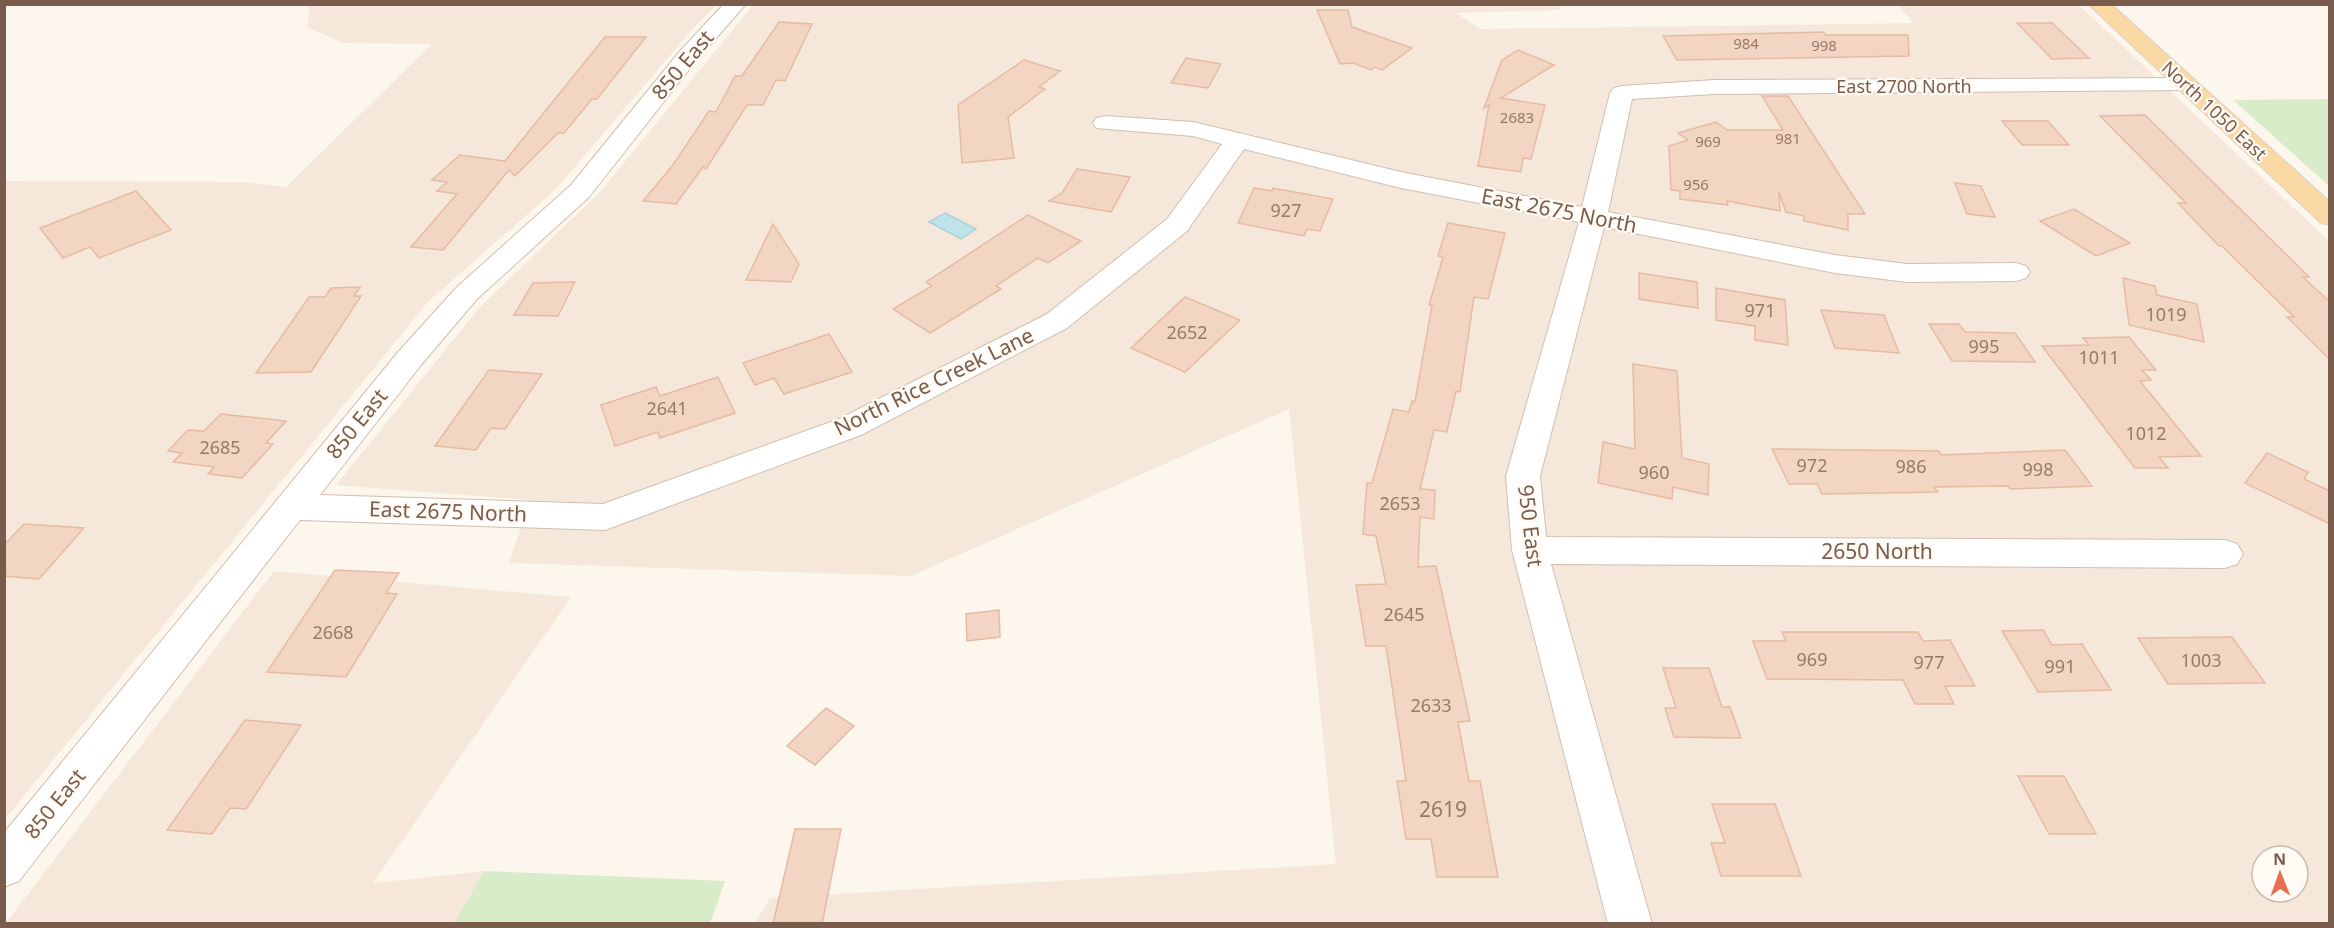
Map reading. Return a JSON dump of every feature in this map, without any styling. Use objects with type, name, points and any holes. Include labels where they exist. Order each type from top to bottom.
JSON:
[{"type":"main road","name":"North 1050 East","points":[[2098,4],[2330,217]]},
{"type":"street","name":"850 East","points":[[4,867],[410,358],[466,293],[580,191],[688,56],[736,4]]},
{"type":"street","name":"East 2700 North","points":[[1622,93],[1714,87],[2186,85]]},
{"type":"street","name":"950 East","points":[[1622,93],[1593,219],[1523,476],[1530,550],[1630,924]]},
{"type":"street","name":"East 2675 North","points":[[1105,123],[1193,129],[1401,180],[1593,219],[1835,264],[1907,273],[2016,272]]},
{"type":"street","name":"North Rice Creek Lane","points":[[605,517],[850,427],[1057,321],[1177,225],[1237,141]]},
{"type":"street","name":"East 2675 North","points":[[291,507],[605,517]]},
{"type":"street","name":"2650 North","points":[[1530,550],[2225,554]]},
{"type":"shaded area","points":[[310,5],[717,5],[696,25],[556,189],[428,302],[5,819],[5,181],[246,182],[286,187],[432,44],[343,43],[307,27]]},
{"type":"shaded area","points":[[753,5],[1561,5],[1561,10],[1455,13],[1480,29],[1914,23],[1897,5],[2079,5],[2329,241],[2329,923],[755,923],[770,898],[1336,864],[1289,409],[911,576],[509,563],[530,500],[336,485],[480,307],[600,192]]},
{"type":"shaded area","points":[[274,571],[571,597],[373,883],[484,871],[454,923],[5,924]]},
{"type":"green space","points":[[2329,99],[2329,186],[2233,100]]},
{"type":"green space","points":[[484,871],[725,881],[710,923],[454,923]]},
{"type":"water","points":[[945,213],[976,229],[961,239],[929,222]]},
{"type":"building","points":[[1317,10],[1348,10],[1352,27],[1412,48],[1382,70],[1375,67],[1371,70],[1353,63],[1340,64]]},
{"type":"building","points":[[779,22],[812,24],[785,81],[776,80],[763,105],[747,105],[706,169],[703,167],[676,204],[643,201],[673,165],[709,111],[716,112],[735,76],[742,76]]},
{"type":"building","points":[[2017,23],[2052,23],[2089,58],[2052,59]]},
{"type":"building","points":[[1823,32],[1826,35],[1908,35],[1909,56],[1677,60],[1663,36]]},
{"type":"building","points":[[605,37],[646,37],[597,99],[592,99],[564,133],[558,133],[515,176],[509,170],[443,250],[411,247],[457,194],[437,191],[447,182],[432,180],[460,155],[505,161]]},
{"type":"building","points":[[1518,50],[1554,65],[1501,98],[1545,105],[1531,159],[1523,158],[1521,172],[1478,166],[1489,105],[1484,108],[1502,60]]},
{"type":"building","points":[[1186,58],[1221,64],[1208,88],[1171,83]]},
{"type":"building","points":[[1024,60],[1060,71],[1039,87],[1045,89],[1008,117],[1014,158],[962,163],[958,105]]},
{"type":"building","points":[[1762,96],[1788,96],[1865,214],[1848,214],[1848,230],[1804,221],[1804,216],[1786,212],[1779,192],[1780,211],[1727,201],[1728,205],[1680,199],[1680,191],[1671,190],[1669,146],[1688,140],[1678,133],[1716,122],[1727,130],[1783,130]]},
{"type":"building","points":[[2145,115],[2309,277],[2303,277],[2330,302],[2330,360],[2287,317],[2294,317],[2222,246],[2219,246],[2178,203],[2186,203],[2100,116]]},
{"type":"building","points":[[2002,121],[2048,121],[2069,145],[2022,145]]},
{"type":"building","points":[[1077,169],[1130,177],[1111,212],[1049,201],[1062,193]]},
{"type":"building","points":[[1955,183],[1981,186],[1995,217],[1967,214]]},
{"type":"building","points":[[1254,188],[1272,191],[1273,188],[1333,199],[1320,231],[1307,229],[1304,236],[1238,223]]},
{"type":"building","points":[[136,191],[171,230],[99,258],[90,247],[63,258],[40,228]]},
{"type":"building","points":[[2074,209],[2130,243],[2096,256],[2040,221]]},
{"type":"building","points":[[1028,215],[1081,241],[1048,263],[1038,258],[996,286],[1001,289],[930,333],[893,309],[932,286],[926,282]]},
{"type":"building","points":[[1448,223],[1505,233],[1488,299],[1474,297],[1460,392],[1456,391],[1447,432],[1434,430],[1420,489],[1435,490],[1434,519],[1420,517],[1418,567],[1436,566],[1470,721],[1458,722],[1469,781],[1480,781],[1498,877],[1437,877],[1431,839],[1406,839],[1397,781],[1406,781],[1386,646],[1366,646],[1356,585],[1386,584],[1376,536],[1363,534],[1367,483],[1372,483],[1393,409],[1409,412],[1412,401],[1415,402],[1432,305],[1429,305],[1443,257],[1438,256]]},
{"type":"building","points":[[773,224],[799,264],[791,282],[746,280]]},
{"type":"building","points":[[1639,273],[1697,282],[1698,308],[1639,299]]},
{"type":"building","points":[[2123,278],[2155,286],[2157,295],[2197,304],[2204,342],[2129,325]]},
{"type":"building","points":[[575,282],[558,316],[514,315],[533,283]]},
{"type":"building","points":[[360,287],[354,296],[361,296],[311,372],[256,373],[309,297],[325,297],[331,288]]},
{"type":"building","points":[[1716,288],[1785,300],[1788,345],[1755,340],[1755,326],[1716,320]]},
{"type":"building","points":[[1185,297],[1240,320],[1185,372],[1131,348]]},
{"type":"building","points":[[1821,310],[1884,315],[1899,353],[1835,348]]},
{"type":"building","points":[[1929,324],[1959,324],[1965,332],[2015,333],[2035,362],[1952,361]]},
{"type":"building","points":[[829,334],[852,372],[784,394],[774,378],[755,385],[743,363]]},
{"type":"building","points":[[2129,337],[2156,370],[2142,370],[2151,380],[2140,381],[2201,456],[2159,457],[2168,468],[2135,468],[2042,346],[2089,345],[2083,338]]},
{"type":"building","points":[[1633,364],[1677,371],[1682,458],[1709,464],[1708,495],[1673,487],[1672,499],[1598,483],[1603,442],[1635,449]]},
{"type":"building","points":[[489,370],[542,374],[505,429],[491,428],[476,450],[435,446]]},
{"type":"building","points":[[718,377],[735,413],[660,438],[658,432],[615,446],[601,405],[656,387],[660,396]]},
{"type":"building","points":[[221,414],[286,421],[266,443],[273,444],[242,478],[208,474],[214,467],[173,462],[182,453],[168,451],[188,430],[204,431]]},
{"type":"building","points":[[1772,449],[1939,451],[1941,455],[2065,450],[2092,486],[2010,489],[2008,486],[1934,487],[1938,492],[1822,494],[1817,484],[1789,484]]},
{"type":"building","points":[[2267,453],[2308,472],[2304,479],[2330,491],[2330,524],[2245,483]]},
{"type":"building","points":[[24,524],[84,528],[39,579],[4,576],[4,545]]},
{"type":"building","points":[[335,570],[399,573],[386,593],[397,594],[346,677],[267,672]]},
{"type":"building","points":[[999,610],[1000,637],[967,641],[966,614]]},
{"type":"building","points":[[2043,630],[2052,645],[2082,644],[2111,690],[2038,692],[2002,631]]},
{"type":"building","points":[[1782,632],[1918,632],[1923,641],[1950,640],[1975,686],[1945,686],[1954,704],[1915,704],[1903,680],[1767,679],[1753,641],[1786,641]]},
{"type":"building","points":[[2232,637],[2265,683],[2168,684],[2138,638]]},
{"type":"building","points":[[1663,668],[1709,668],[1722,707],[1730,707],[1741,738],[1674,737],[1665,708],[1676,708]]},
{"type":"building","points":[[826,708],[854,726],[815,765],[787,746]]},
{"type":"building","points":[[245,720],[301,725],[246,809],[230,808],[212,834],[167,830]]},
{"type":"building","points":[[2018,776],[2064,776],[2096,834],[2049,834]]},
{"type":"building","points":[[1712,804],[1775,804],[1801,876],[1721,876],[1711,843],[1725,843]]},
{"type":"building","points":[[795,829],[841,829],[822,924],[773,924]]}]
